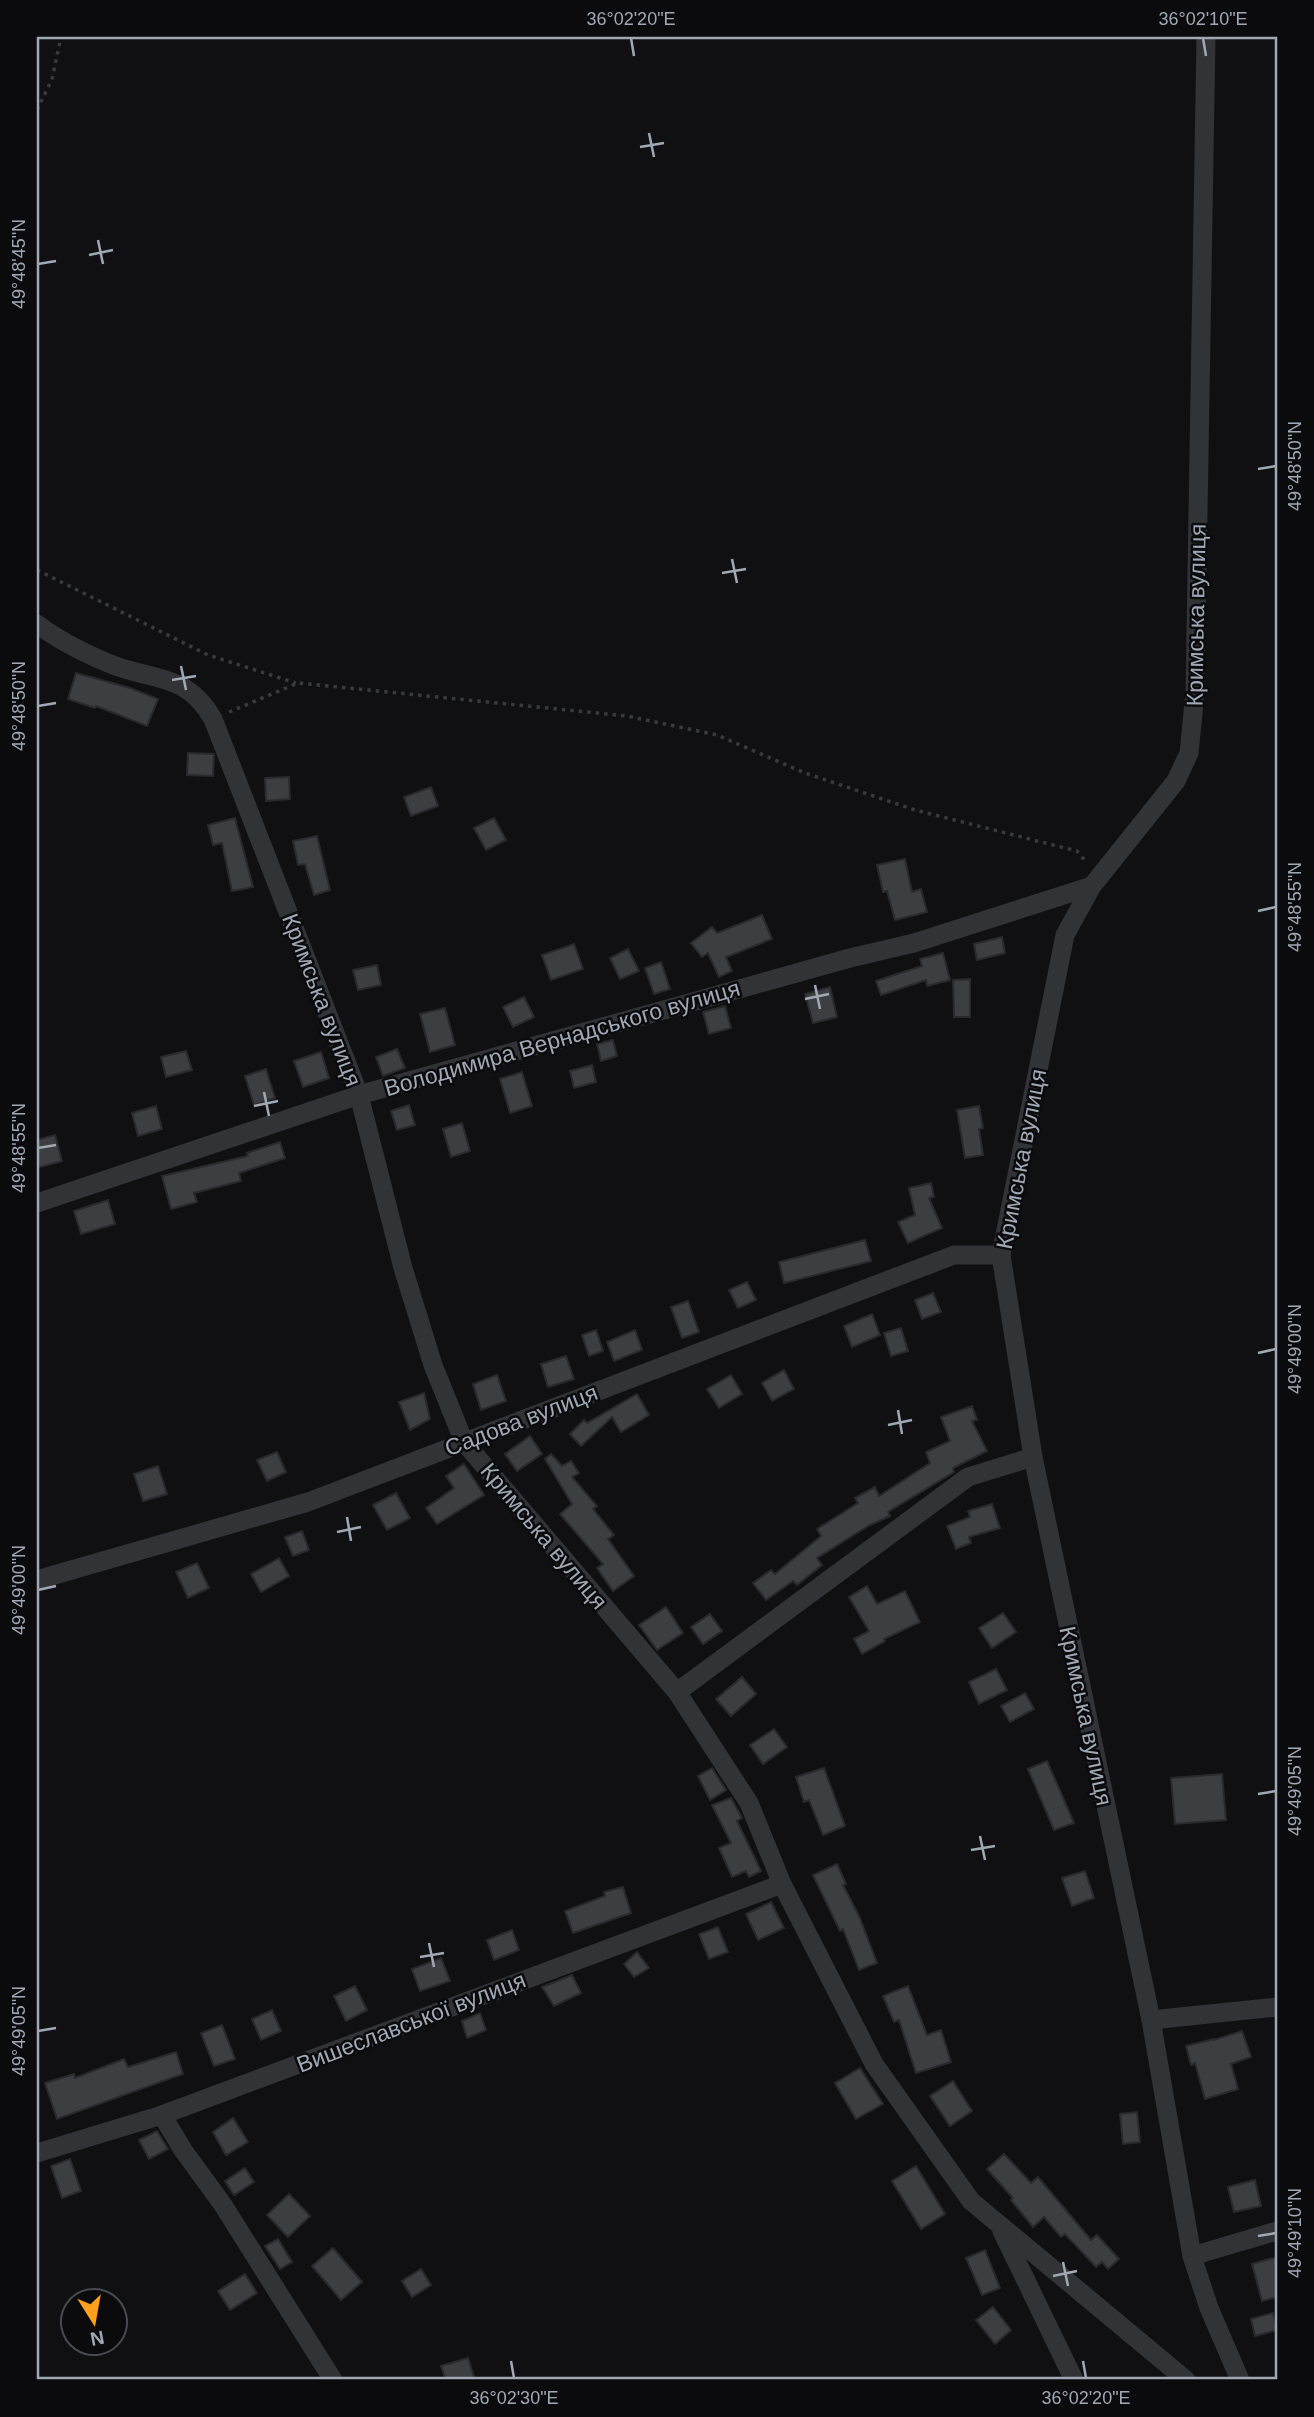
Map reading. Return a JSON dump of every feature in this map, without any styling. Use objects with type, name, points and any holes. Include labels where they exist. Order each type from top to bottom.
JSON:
[{"type":"street","name":"Кримська вулиця","points":[[1206,37],[1195,694],[1189,752],[1175,781],[1092,886],[1065,935],[1001,1255],[1032,1457],[1151,2020],[1192,2256],[1209,2308],[1240,2380]]},
{"type":"street","points":[[37,624],[109,664],[171,680],[209,711]]},
{"type":"street","name":"Кримська вулиця","points":[[209,711],[359,1095],[407,1280],[433,1365],[464,1441],[677,1692],[749,1803],[782,1884],[874,2064],[971,2201],[1186,2380]]},
{"type":"street","name":"Володимира Вернадського вулиця","points":[[37,1203],[359,1095],[850,958],[914,943],[1092,886]]},
{"type":"street","name":"Садова вулиця","points":[[37,1580],[308,1502],[954,1255],[1001,1255]]},
{"type":"street","points":[[677,1692],[968,1477],[1032,1457]]},
{"type":"street","name":"Вишеславської вулиця","points":[[37,2153],[162,2115],[782,1884]]},
{"type":"street","points":[[1151,2020],[1277,2007]]},
{"type":"street","points":[[162,2115],[183,2150],[223,2205],[333,2380]]},
{"type":"street","points":[[999,2224],[1074,2380]]},
{"type":"street","points":[[1192,2256],[1277,2231]]},
{"type":"path","points":[[37,110],[52,79],[61,37]]},
{"type":"path","points":[[37,570],[208,655],[298,683],[627,716],[717,735],[805,773],[915,810],[1077,851],[1088,864],[1092,886]]},
{"type":"path","points":[[209,711],[298,683]]},
{"type":"building","points":[[76,673],[158,699],[147,726],[96,706],[95,708],[68,699]]},
{"type":"building","points":[[188,753],[214,754],[213,776],[187,775]]},
{"type":"building","points":[[289,777],[290,799],[266,801],[265,778]]},
{"type":"building","points":[[431,787],[438,806],[411,816],[404,797]]},
{"type":"building","points":[[235,818],[253,887],[232,891],[222,843],[213,845],[208,825]]},
{"type":"building","points":[[494,818],[506,840],[486,850],[474,828]]},
{"type":"building","points":[[317,836],[330,890],[314,895],[305,864],[298,865],[293,841]]},
{"type":"building","points":[[905,859],[912,892],[921,889],[927,912],[895,920],[887,891],[883,892],[877,865]]},
{"type":"building","points":[[762,915],[772,939],[726,957],[732,971],[719,977],[708,953],[702,957],[691,943],[712,927],[717,933]]},
{"type":"building","points":[[1002,937],[1005,953],[977,960],[974,944]]},
{"type":"building","points":[[574,944],[583,969],[551,980],[542,955]]},
{"type":"building","points":[[628,949],[639,971],[620,979],[610,958]]},
{"type":"building","points":[[943,953],[950,980],[927,986],[926,980],[881,995],[876,981],[922,966],[920,959]]},
{"type":"building","points":[[661,962],[670,989],[654,994],[645,968]]},
{"type":"building","points":[[377,965],[381,985],[358,990],[353,970]]},
{"type":"building","points":[[970,979],[970,1017],[954,1017],[953,980]]},
{"type":"building","points":[[830,987],[837,1017],[813,1023],[805,994]]},
{"type":"building","points":[[524,997],[534,1017],[513,1027],[503,1007]]},
{"type":"building","points":[[725,1006],[731,1028],[709,1034],[703,1012]]},
{"type":"building","points":[[445,1008],[455,1045],[430,1052],[420,1014]]},
{"type":"building","points":[[613,1040],[617,1056],[601,1061],[597,1044]]},
{"type":"building","points":[[397,1049],[405,1068],[383,1076],[376,1057]]},
{"type":"building","points":[[186,1051],[192,1070],[166,1077],[161,1057]]},
{"type":"building","points":[[321,1052],[329,1078],[303,1087],[294,1061]]},
{"type":"building","points":[[592,1065],[596,1082],[574,1088],[570,1071]]},
{"type":"building","points":[[266,1069],[275,1098],[254,1105],[245,1076]]},
{"type":"building","points":[[522,1072],[532,1106],[510,1113],[500,1079]]},
{"type":"building","points":[[409,1105],[415,1125],[397,1130],[391,1111]]},
{"type":"building","points":[[156,1106],[162,1129],[138,1136],[132,1113]]},
{"type":"building","points":[[979,1106],[983,1128],[979,1129],[983,1155],[965,1158],[957,1110]]},
{"type":"building","points":[[462,1123],[470,1151],[451,1157],[443,1129]]},
{"type":"building","points":[[55,1135],[62,1161],[37,1168],[37,1140]]},
{"type":"building","points":[[280,1142],[285,1158],[239,1173],[241,1181],[194,1193],[197,1202],[171,1209],[162,1176],[248,1156],[247,1153]]},
{"type":"building","points":[[931,1183],[934,1197],[929,1198],[942,1228],[908,1243],[898,1222],[915,1215],[909,1188]]},
{"type":"building","points":[[108,1200],[115,1224],[81,1234],[74,1211]]},
{"type":"building","points":[[865,1240],[871,1261],[784,1283],[779,1262]]},
{"type":"building","points":[[747,1282],[756,1300],[738,1308],[729,1290]]},
{"type":"building","points":[[933,1293],[941,1312],[922,1319],[915,1300]]},
{"type":"building","points":[[688,1301],[699,1332],[682,1338],[671,1307]]},
{"type":"building","points":[[872,1314],[880,1335],[852,1347],[844,1326]]},
{"type":"building","points":[[901,1328],[908,1351],[891,1356],[884,1333]]},
{"type":"building","points":[[596,1330],[603,1351],[589,1356],[582,1335]]},
{"type":"building","points":[[635,1330],[642,1350],[614,1361],[607,1342]]},
{"type":"building","points":[[566,1356],[574,1379],[548,1387],[541,1364]]},
{"type":"building","points":[[784,1370],[794,1389],[772,1401],[762,1383]]},
{"type":"building","points":[[497,1375],[506,1401],[481,1410],[473,1384]]},
{"type":"building","points":[[731,1375],[742,1394],[719,1408],[707,1389]]},
{"type":"building","points":[[424,1393],[430,1419],[410,1430],[399,1402]]},
{"type":"building","points":[[637,1394],[649,1415],[621,1432],[612,1417],[581,1446],[570,1434],[584,1420],[587,1423]]},
{"type":"building","points":[[972,1406],[977,1420],[972,1421],[987,1451],[953,1468],[954,1472],[888,1512],[890,1516],[870,1525],[817,1558],[822,1565],[797,1585],[793,1581],[766,1600],[753,1583],[771,1570],[775,1574],[821,1536],[817,1529],[858,1503],[855,1498],[875,1487],[879,1496],[930,1463],[926,1452],[950,1441],[941,1417]]},
{"type":"building","points":[[530,1436],[542,1454],[517,1471],[505,1454]]},
{"type":"building","points":[[277,1452],[286,1472],[267,1481],[257,1460]]},
{"type":"building","points":[[551,1454],[562,1466],[571,1461],[579,1473],[572,1477],[597,1506],[593,1509],[614,1535],[608,1539],[634,1576],[613,1591],[597,1568],[603,1564],[560,1514],[572,1504],[545,1459]]},
{"type":"building","points":[[464,1464],[484,1495],[437,1524],[426,1508],[454,1488],[446,1476]]},
{"type":"building","points":[[158,1466],[167,1494],[143,1501],[134,1474]]},
{"type":"building","points":[[396,1493],[410,1518],[387,1530],[373,1505]]},
{"type":"building","points":[[992,1504],[1000,1528],[969,1537],[971,1543],[956,1549],[947,1526],[970,1517],[968,1511]]},
{"type":"building","points":[[302,1531],[309,1550],[293,1556],[285,1537]]},
{"type":"building","points":[[279,1558],[289,1576],[261,1592],[251,1574]]},
{"type":"building","points":[[197,1563],[209,1588],[188,1598],[176,1572]]},
{"type":"building","points":[[867,1586],[877,1604],[905,1591],[920,1622],[884,1639],[885,1641],[862,1654],[854,1639],[869,1631],[849,1597]]},
{"type":"building","points":[[666,1607],[683,1633],[657,1650],[639,1625]]},
{"type":"building","points":[[1003,1613],[1016,1632],[992,1648],[979,1628]]},
{"type":"building","points":[[710,1614],[722,1631],[703,1644],[691,1627]]},
{"type":"building","points":[[996,1669],[1007,1690],[979,1704],[969,1682]]},
{"type":"building","points":[[742,1677],[756,1694],[731,1716],[716,1699]]},
{"type":"building","points":[[1025,1693],[1034,1709],[1010,1722],[1001,1706]]},
{"type":"building","points":[[774,1729],[787,1747],[763,1764],[750,1745]]},
{"type":"building","points":[[1047,1761],[1074,1823],[1054,1830],[1028,1769]]},
{"type":"building","points":[[712,1768],[726,1790],[710,1800],[698,1776]]},
{"type":"building","points":[[824,1768],[845,1826],[823,1835],[809,1800],[804,1802],[796,1777]]},
{"type":"building","points":[[1222,1774],[1226,1820],[1175,1824],[1171,1778]]},
{"type":"building","points":[[731,1798],[742,1818],[737,1821],[761,1871],[749,1877],[746,1871],[732,1877],[719,1848],[731,1843],[712,1805]]},
{"type":"building","points":[[837,1864],[846,1884],[843,1885],[859,1916],[877,1963],[859,1970],[843,1929],[840,1931],[813,1875]]},
{"type":"building","points":[[1085,1871],[1094,1898],[1072,1906],[1062,1878]]},
{"type":"building","points":[[623,1887],[631,1913],[573,1933],[565,1911],[605,1896],[604,1892]]},
{"type":"building","points":[[771,1902],[784,1928],[758,1940],[746,1914]]},
{"type":"building","points":[[718,1927],[728,1952],[709,1959],[699,1934]]},
{"type":"building","points":[[512,1930],[519,1950],[494,1960],[487,1940]]},
{"type":"building","points":[[637,1952],[649,1968],[634,1977],[624,1964]]},
{"type":"building","points":[[441,1958],[450,1981],[420,1991],[412,1969]]},
{"type":"building","points":[[572,1975],[581,1993],[554,2006],[542,1987]]},
{"type":"building","points":[[355,1986],[367,2010],[346,2021],[334,1996]]},
{"type":"building","points":[[908,1986],[927,2035],[941,2030],[951,2062],[916,2073],[899,2020],[894,2022],[883,1996]]},
{"type":"building","points":[[272,2010],[281,2031],[261,2040],[252,2019]]},
{"type":"building","points":[[480,2013],[486,2030],[467,2038],[462,2021]]},
{"type":"building","points":[[222,2025],[235,2059],[214,2066],[201,2033]]},
{"type":"building","points":[[1242,2031],[1251,2057],[1231,2064],[1238,2089],[1205,2099],[1195,2063],[1191,2065],[1186,2046]]},
{"type":"building","points":[[176,2052],[183,2074],[57,2119],[45,2083],[74,2074],[75,2078],[124,2059],[128,2067]]},
{"type":"building","points":[[860,2068],[883,2104],[856,2119],[835,2083]]},
{"type":"building","points":[[953,2081],[972,2111],[950,2126],[930,2096]]},
{"type":"building","points":[[1137,2112],[1140,2142],[1123,2144],[1120,2114]]},
{"type":"building","points":[[233,2118],[248,2142],[226,2155],[213,2132]]},
{"type":"building","points":[[157,2131],[168,2149],[149,2159],[139,2140]]},
{"type":"building","points":[[1004,2154],[1031,2183],[1038,2177],[1091,2240],[1097,2235],[1119,2259],[1108,2269],[1102,2262],[1096,2267],[1065,2234],[1061,2237],[1044,2217],[1033,2227],[1011,2200],[1013,2198],[987,2169]]},
{"type":"building","points":[[70,2159],[81,2191],[62,2198],[51,2166]]},
{"type":"building","points":[[916,2166],[945,2214],[921,2229],[892,2181]]},
{"type":"building","points":[[245,2168],[254,2182],[234,2195],[225,2181]]},
{"type":"building","points":[[1255,2180],[1261,2206],[1234,2212],[1228,2187]]},
{"type":"building","points":[[289,2194],[310,2216],[288,2237],[267,2215]]},
{"type":"building","points":[[278,2239],[292,2262],[280,2269],[265,2246]]},
{"type":"building","points":[[333,2248],[362,2282],[341,2300],[312,2266]]},
{"type":"building","points":[[985,2250],[1000,2288],[982,2295],[966,2258]]},
{"type":"building","points":[[1277,2257],[1277,2297],[1262,2301],[1252,2264]]},
{"type":"building","points":[[421,2269],[431,2285],[412,2297],[402,2281]]},
{"type":"building","points":[[245,2274],[257,2293],[230,2310],[218,2291]]},
{"type":"building","points":[[993,2307],[1011,2330],[995,2344],[976,2320]]},
{"type":"building","points":[[1273,2313],[1277,2330],[1255,2336],[1251,2319]]},
{"type":"building","points":[[468,2358],[475,2380],[446,2380],[441,2366]]}]
